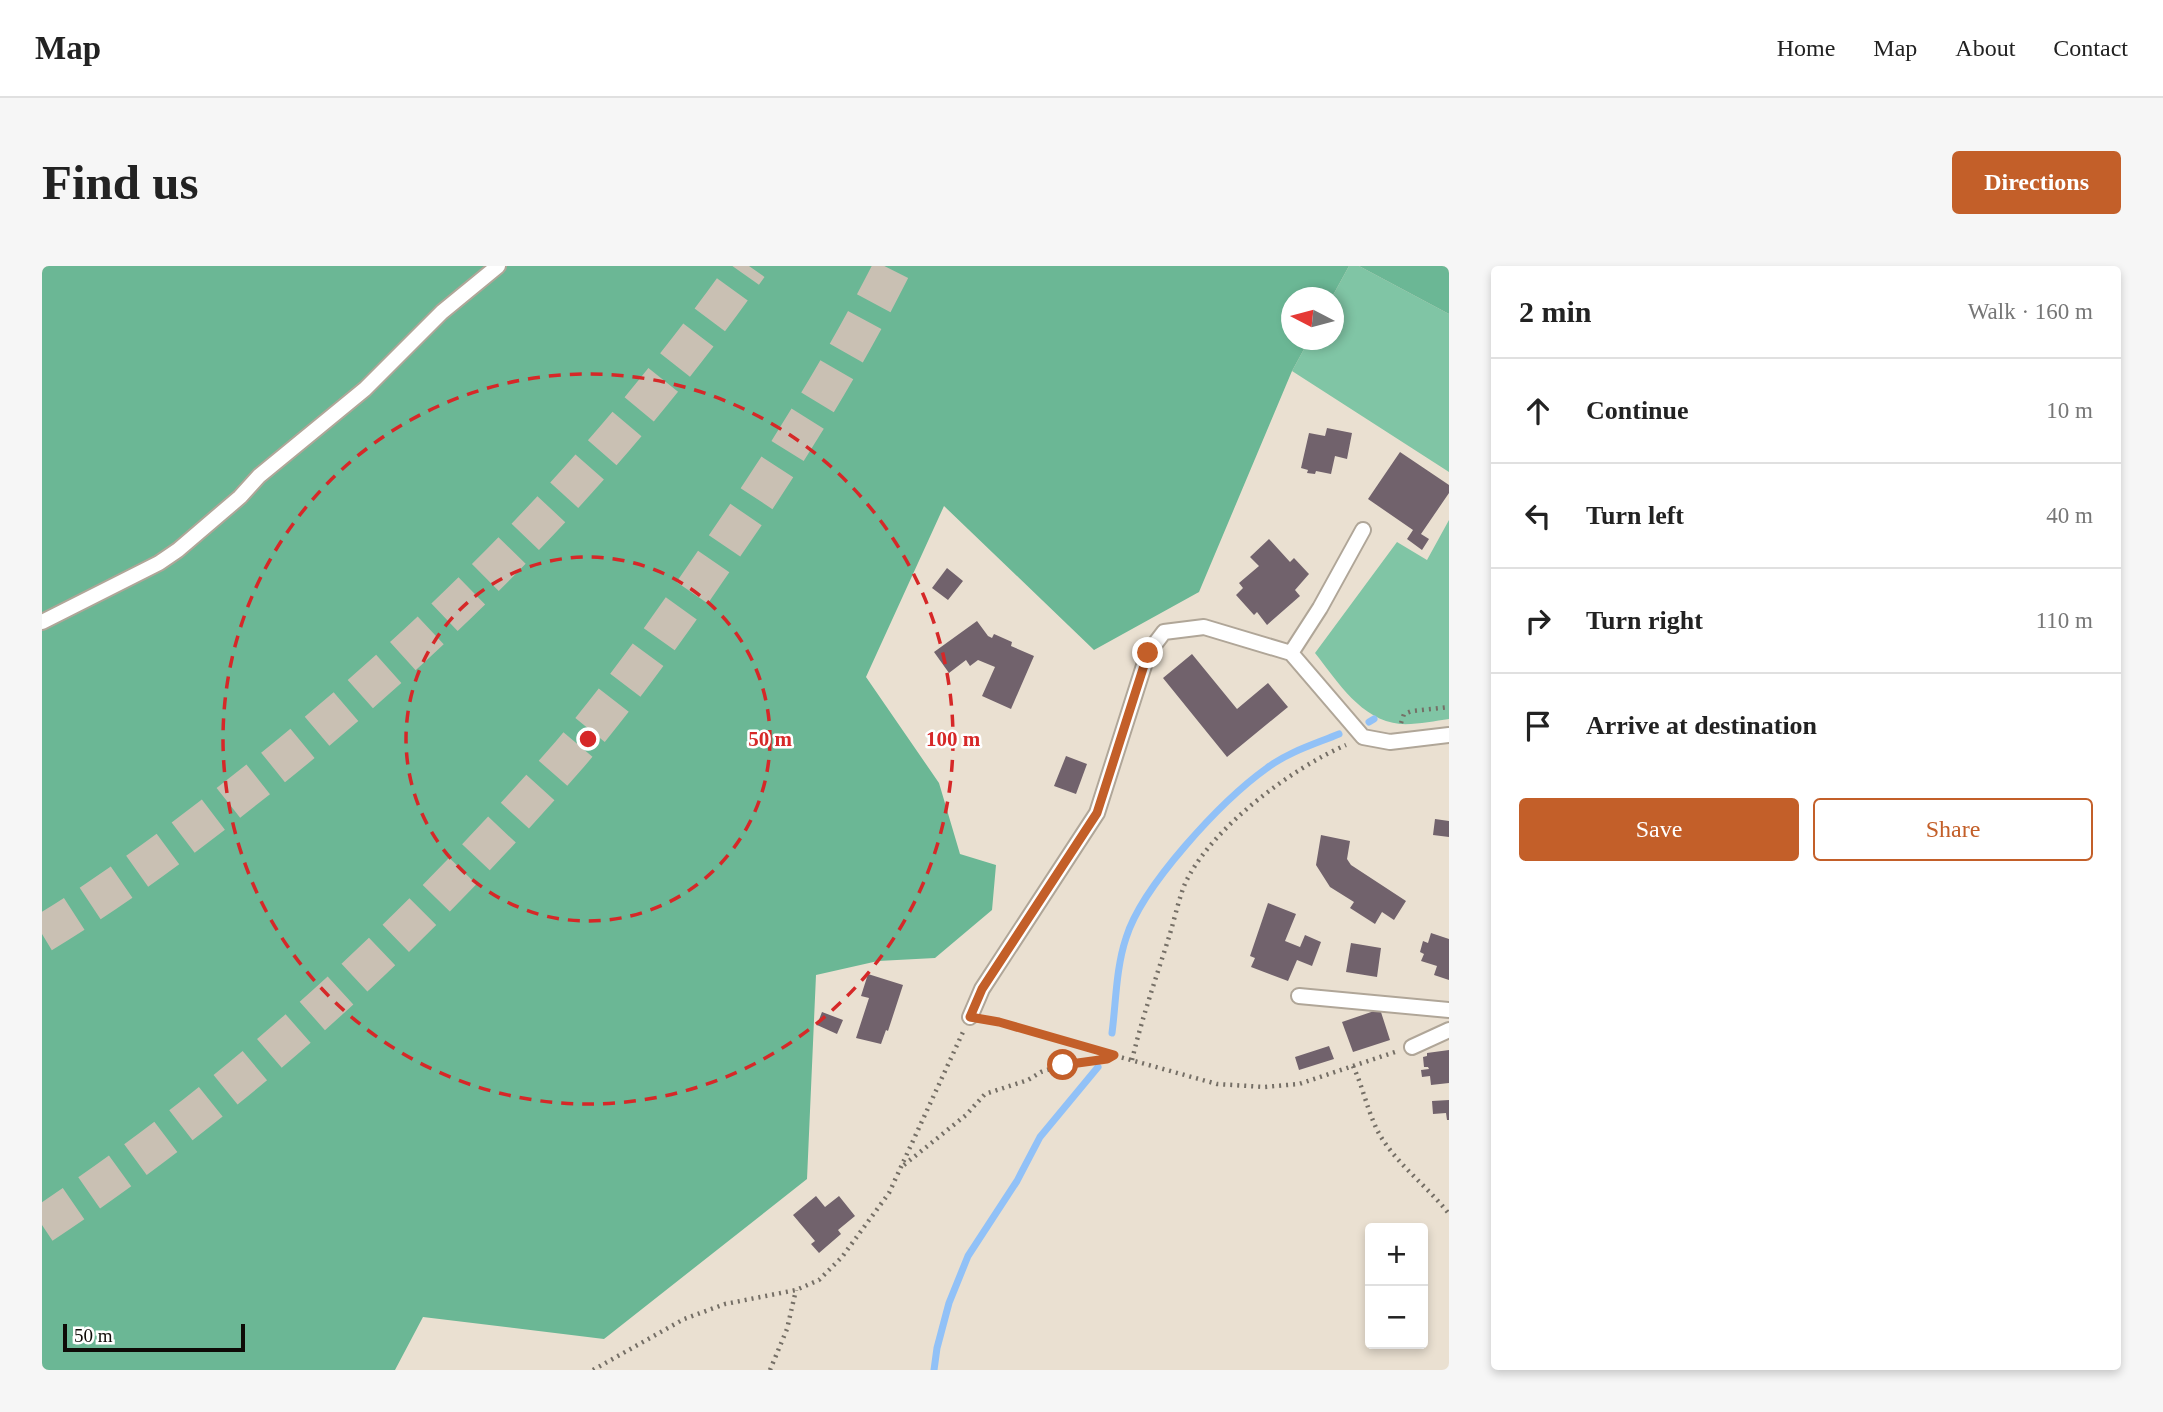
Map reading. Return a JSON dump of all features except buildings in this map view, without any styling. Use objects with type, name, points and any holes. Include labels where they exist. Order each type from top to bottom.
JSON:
[{"type":"lane","points":[[42,622],[178,551],[240,497],[259,476],[365,389],[442,312],[498,266]]},
{"type":"lane","points":[[1291,653],[1320,608],[1363,530]]},
{"type":"lane","points":[[970,1017],[982,989],[1097,813],[1148,653],[1164,632],[1204,627],[1291,653],[1363,737],[1390,742],[1449,735]]},
{"type":"lane","points":[[1299,996],[1449,1010]]},
{"type":"lane","points":[[1412,1047],[1449,1030]]},
{"type":"path","points":[[1401,740],[1401,721],[1404,715],[1412,711],[1449,708]]},
{"type":"path","points":[[1132,1060],[1185,886],[1204,856],[1231,823],[1273,787],[1325,754],[1363,737]]},
{"type":"path","points":[[593,1370],[684,1320],[725,1304],[796,1290],[819,1280],[842,1257],[889,1193],[970,1017],[999,1022],[1217,1084],[1264,1087],[1299,1084],[1412,1047]]},
{"type":"path","points":[[902,1167],[966,1115],[985,1094],[1063,1065],[1107,1059],[1114,1055]]},
{"type":"path","points":[[1353,1066],[1363,1086],[1372,1121],[1382,1138],[1449,1214]]},
{"type":"path","points":[[770,1370],[783,1341],[796,1290]]},
{"type":"green space","points":[[42,266],[1349,266],[1337,287],[1281,287],[1281,350],[1304,350],[1292,371],[1199,592],[1094,650],[944,506],[866,677],[939,783],[960,854],[996,865],[992,910],[935,958],[878,961],[816,975],[807,1179],[604,1339],[423,1317],[395,1370],[42,1370]]},
{"type":"green space","points":[[1349,266],[1359,266],[1449,314],[1449,472],[1292,371],[1304,350],[1344,350],[1344,287],[1337,287]]},
{"type":"green space","points":[[1359,266],[1449,266],[1449,314]]},
{"type":"green space","points":[[1449,520],[1449,719],[1406,724],[1386,721],[1373,715],[1352,698],[1315,653],[1397,542],[1427,560]]},
{"type":"waterway","points":[[1369,722],[1374,719]]},
{"type":"waterway","points":[[1112,1033],[1118,973],[1126,938],[1148,894],[1166,870],[1206,823],[1267,768],[1293,753],[1339,734]]},
{"type":"waterway","points":[[934,1370],[949,1303],[968,1256],[1017,1181],[1040,1137],[1098,1067]]},
{"type":"tunnel","points":[[42,934],[136,872],[227,804],[286,757],[414,646],[534,527],[591,465],[699,335],[749,266]]},
{"type":"tunnel","points":[[42,1225],[186,1121],[322,1008],[449,885],[570,754],[645,659],[762,490],[831,380],[893,266]]},
{"type":"route","points":[[1063,1065],[1107,1059],[1114,1055],[999,1022],[970,1017],[982,989],[1097,813],[1148,653]]}]
